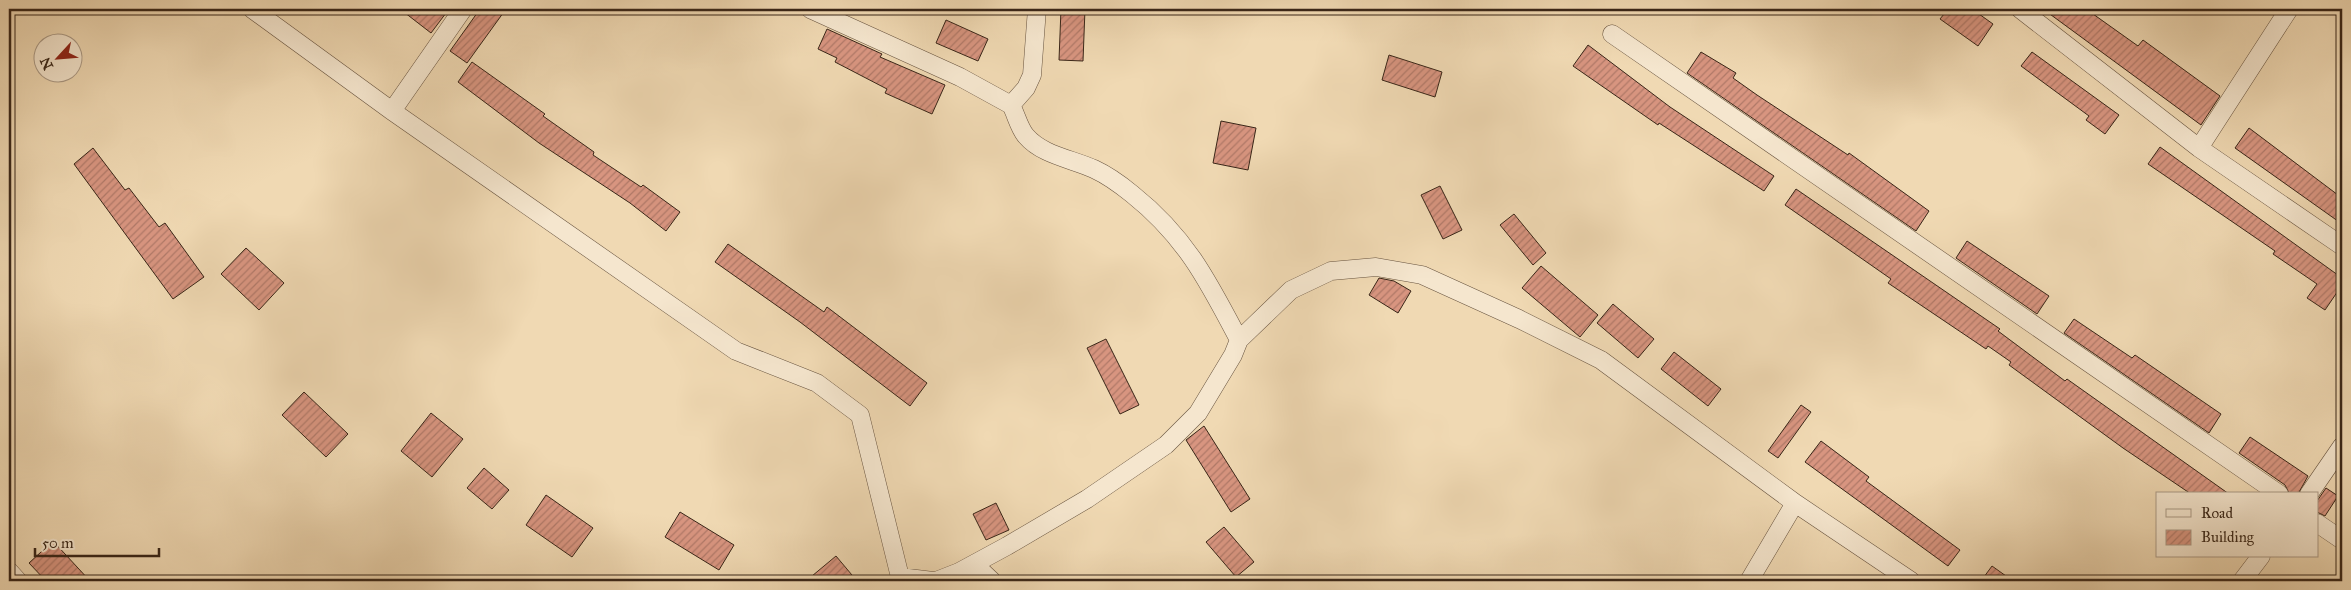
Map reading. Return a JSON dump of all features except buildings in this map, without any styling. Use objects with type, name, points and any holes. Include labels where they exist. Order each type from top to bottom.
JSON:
[{"type":"street","points":[[252,9],[392,111],[736,351],[817,383],[860,415],[899,579],[934,581],[974,564],[1087,498],[1166,445],[1198,412],[1233,355],[1239,340],[1291,290],[1331,271],[1376,267],[1422,276],[1519,319],[1575,349],[1601,360],[1795,503],[1911,581]]},
{"type":"street","points":[[392,111],[463,9]]},
{"type":"street","points":[[810,9],[960,77],[1011,105],[1026,135],[1038,146],[1095,170],[1131,193],[1161,218],[1184,244],[1210,285],[1239,340]]},
{"type":"street","points":[[1011,105],[1026,88],[1032,75],[1037,9]]},
{"type":"street","points":[[2020,9],[2199,148],[2342,246]]},
{"type":"street","points":[[2199,148],[2289,9]]},
{"type":"street","points":[[1612,34],[2276,492]]},
{"type":"street","points":[[2310,492],[2342,446]]},
{"type":"street","points":[[1749,581],[1795,503]]},
{"type":"street","points":[[2318,524],[2342,540]]},
{"type":"street","points":[[2242,581],[2259,558]]},
{"type":"street","points":[[974,564],[992,581]]},
{"type":"street","points":[[9,571],[18,581]]}]
